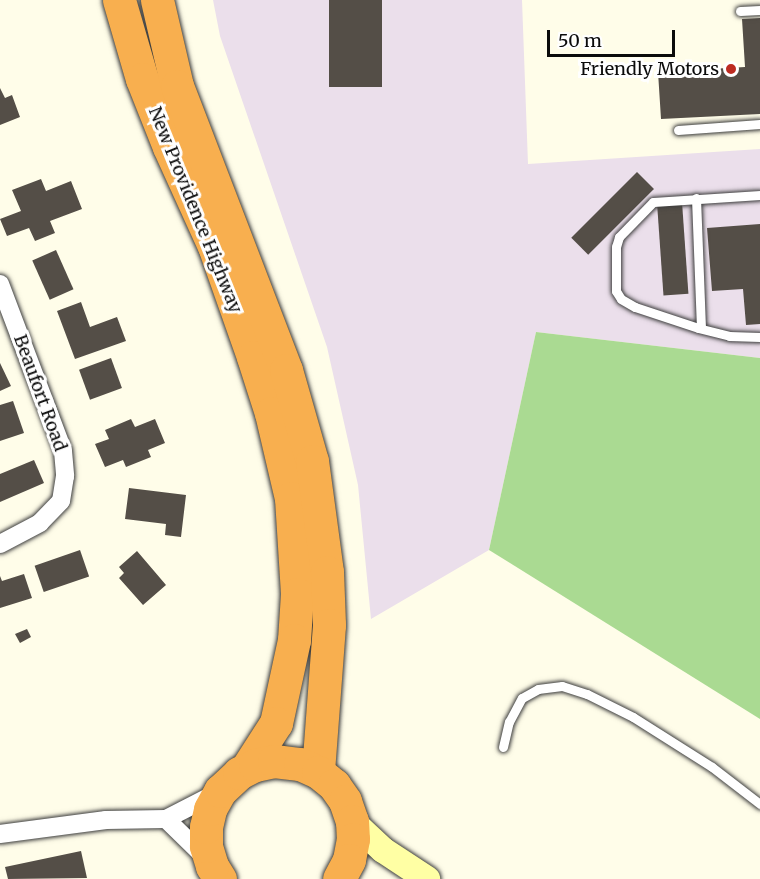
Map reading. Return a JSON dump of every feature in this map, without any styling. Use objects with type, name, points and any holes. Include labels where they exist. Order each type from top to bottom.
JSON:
[{"type":"highway","name":"New Providence Highway","points":[[119,0],[142,79],[169,147],[214,246],[253,357],[271,413],[291,498],[297,594],[294,640],[276,723],[248,768]]},
{"type":"highway","name":"New Providence Highway","points":[[157,0],[177,86],[286,370],[312,461],[327,572],[328,614],[318,772]]},
{"type":"highway","points":[[216,872],[206,846],[206,827],[210,809],[220,791],[232,778],[248,768],[265,763],[286,761],[318,772],[341,795],[352,821],[351,852],[339,879]]},
{"type":"main road","points":[[352,821],[383,850],[427,879]]},
{"type":"main road","points":[[347,879],[356,879]]},
{"type":"street","name":"Beaufort Road","points":[[0,284],[63,451],[65,476],[61,501],[47,516],[40,523],[0,544]]},
{"type":"street","points":[[0,834],[106,820],[166,819],[205,801],[220,791]]},
{"type":"street","points":[[166,819],[199,848],[216,872]]},
{"type":"lane","points":[[740,11],[760,10]]},
{"type":"lane","points":[[678,130],[760,124]]},
{"type":"lane","points":[[760,195],[653,202],[619,237],[616,247],[616,291],[621,299],[635,307],[729,336],[760,337]]},
{"type":"lane","points":[[696,198],[701,328]]},
{"type":"lane","points":[[503,747],[509,722],[522,698],[538,689],[562,686],[587,694],[633,717],[712,767],[760,804]]},
{"type":"shaded area","points":[[213,0],[522,0],[528,164],[760,149],[760,358],[536,332],[489,550],[371,619],[358,485],[327,347],[220,36]]},
{"type":"green space","points":[[536,332],[760,358],[760,719],[489,550]]},
{"type":"building","points":[[329,0],[382,0],[382,87],[329,87]]},
{"type":"building","name":"Friendly Motors","points":[[760,18],[760,114],[661,119],[658,72],[745,67],[742,19]]},
{"type":"building","points":[[0,88],[5,98],[12,95],[20,117],[0,125]]},
{"type":"building","points":[[637,172],[654,189],[588,255],[571,238]]},
{"type":"building","points":[[41,179],[46,191],[71,181],[82,209],[50,221],[55,233],[35,241],[29,228],[7,236],[0,219],[21,211],[12,190]]},
{"type":"building","points":[[682,202],[688,294],[663,296],[657,204]]},
{"type":"building","points":[[760,224],[760,324],[746,325],[743,289],[712,291],[707,228]]},
{"type":"building","points":[[56,250],[73,289],[50,300],[32,261]]},
{"type":"building","points":[[81,302],[90,327],[117,317],[126,341],[75,359],[57,311]]},
{"type":"building","points":[[111,358],[122,388],[90,400],[79,370]]},
{"type":"building","points":[[0,363],[11,386],[0,391]]},
{"type":"building","points":[[13,401],[24,433],[0,441],[0,405]]},
{"type":"building","points":[[131,419],[135,427],[155,419],[165,443],[148,450],[151,457],[126,467],[123,460],[105,467],[95,444],[109,439],[105,430]]},
{"type":"building","points":[[34,460],[44,483],[0,502],[0,474]]},
{"type":"building","points":[[129,488],[186,495],[181,537],[165,535],[166,524],[125,519]]},
{"type":"building","points":[[80,550],[89,576],[44,592],[35,566]]},
{"type":"building","points":[[137,551],[166,585],[143,605],[119,578],[124,573],[119,567]]},
{"type":"building","points":[[24,574],[32,598],[0,608],[0,576],[2,581]]},
{"type":"building","points":[[27,629],[31,637],[20,643],[15,634]]},
{"type":"building","points":[[81,851],[87,878],[8,879],[5,867]]},
{"type":"place","name":"Friendly Motors","points":[[731,69]]}]
